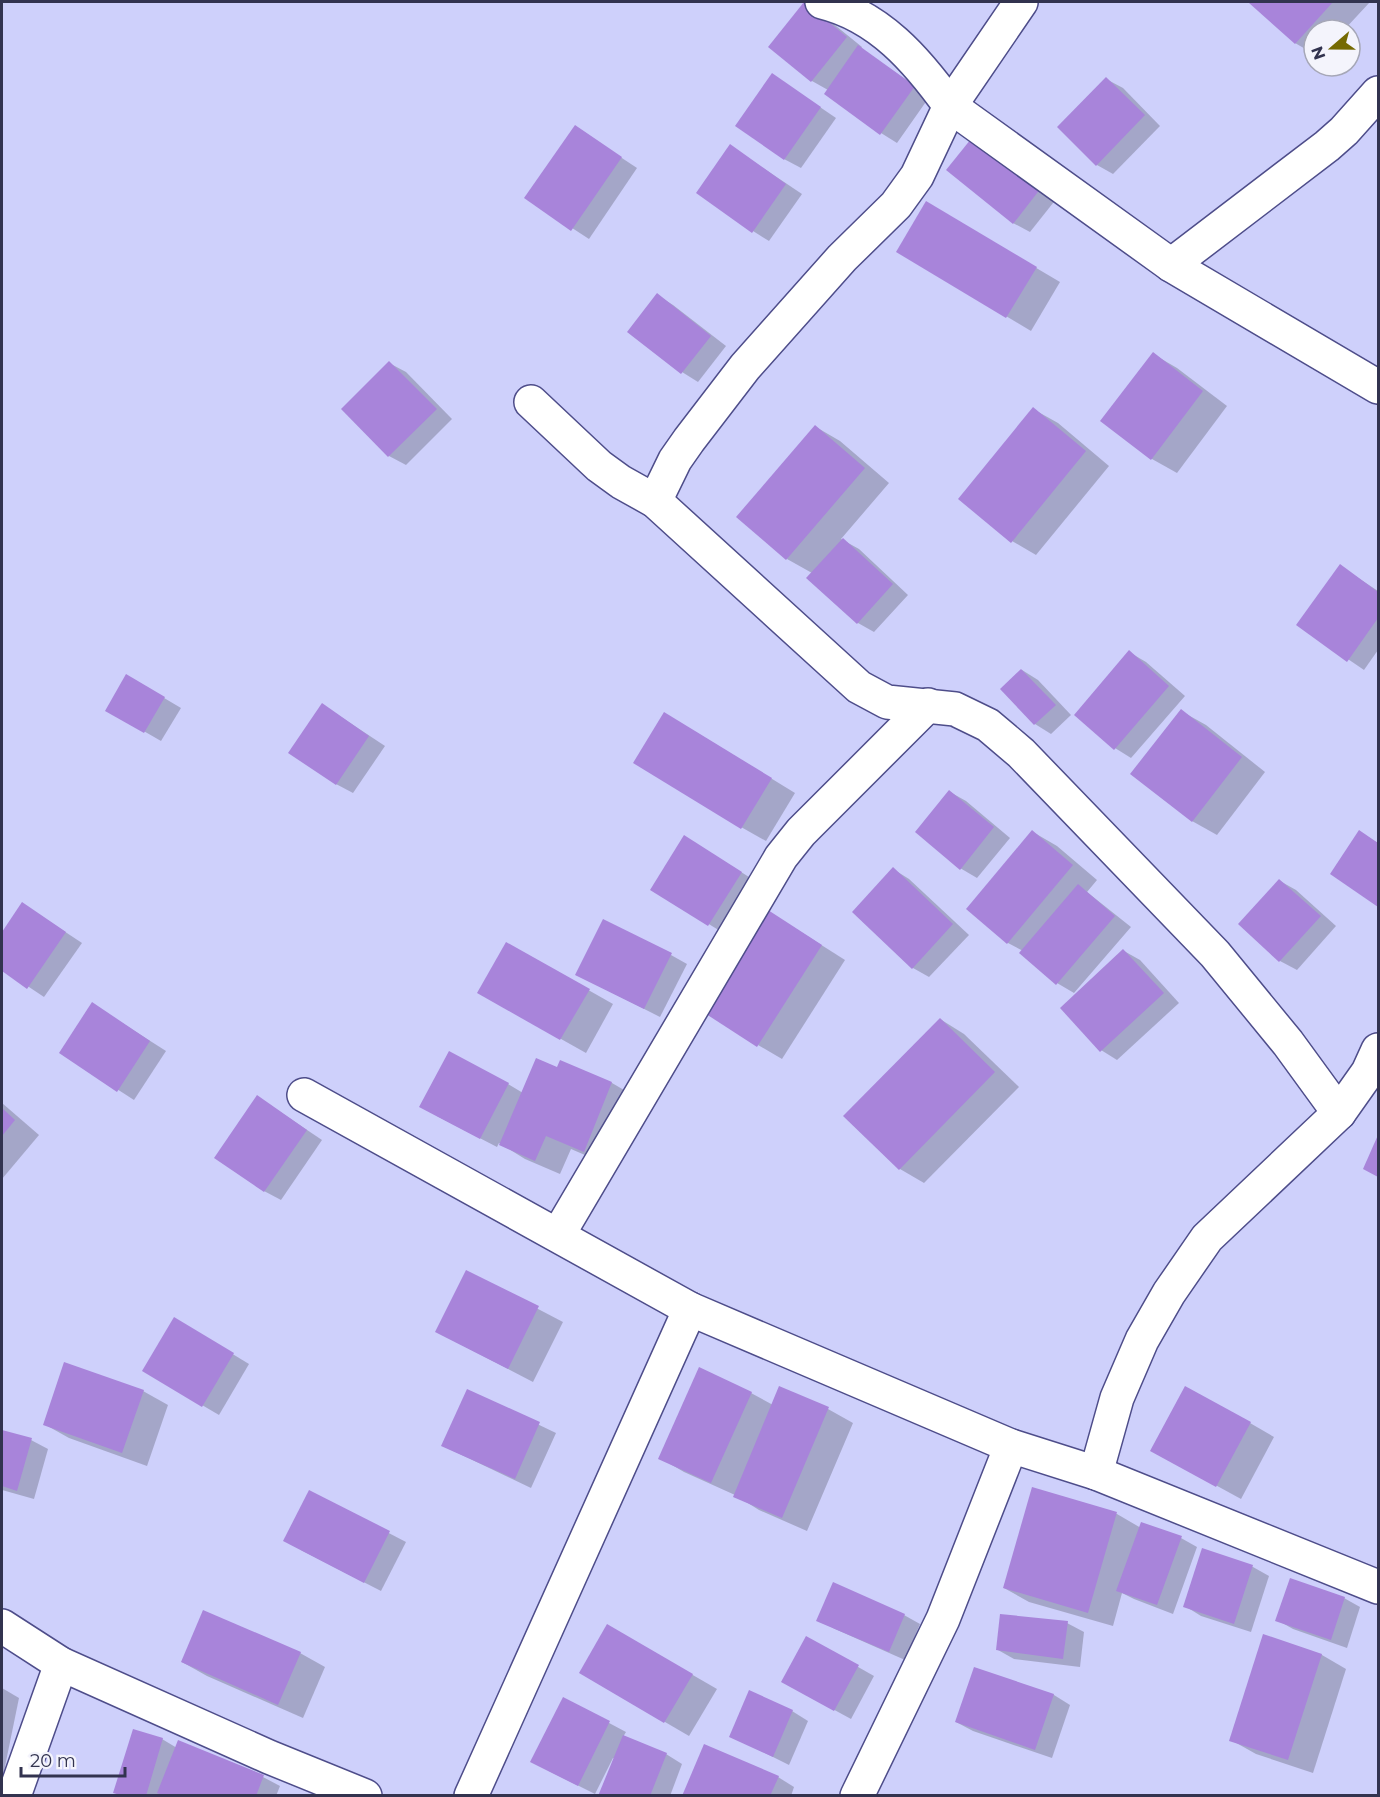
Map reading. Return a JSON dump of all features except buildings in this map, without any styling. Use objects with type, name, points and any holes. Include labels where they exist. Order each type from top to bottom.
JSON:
[{"type":"street","points":[[822,2],[837,5],[882,29],[925,71],[950,105],[1171,265],[1378,387]]},
{"type":"street","points":[[655,501],[675,460],[745,367],[842,258],[896,205],[917,176],[950,105],[1021,2]]},
{"type":"street","points":[[1171,265],[1327,146],[1344,131],[1378,93]]},
{"type":"street","points":[[531,402],[598,466],[655,501],[859,687],[887,702],[956,709],[988,726],[1021,753],[1215,954],[1288,1043],[1339,1113]]},
{"type":"street","points":[[558,1235],[781,857],[801,832],[928,705]]},
{"type":"street","points":[[1096,1473],[1117,1398],[1142,1340],[1169,1293],[1207,1238],[1339,1113],[1368,1072],[1378,1050]]},
{"type":"street","points":[[304,1095],[690,1309],[1011,1446],[1096,1473],[1378,1587]]},
{"type":"street","points":[[471,1796],[690,1309]]},
{"type":"street","points":[[857,1796],[943,1618],[1011,1446]]},
{"type":"street","points":[[2,1626],[61,1664],[269,1757],[365,1796]]},
{"type":"street","points":[[14,1796],[61,1664]]}]
